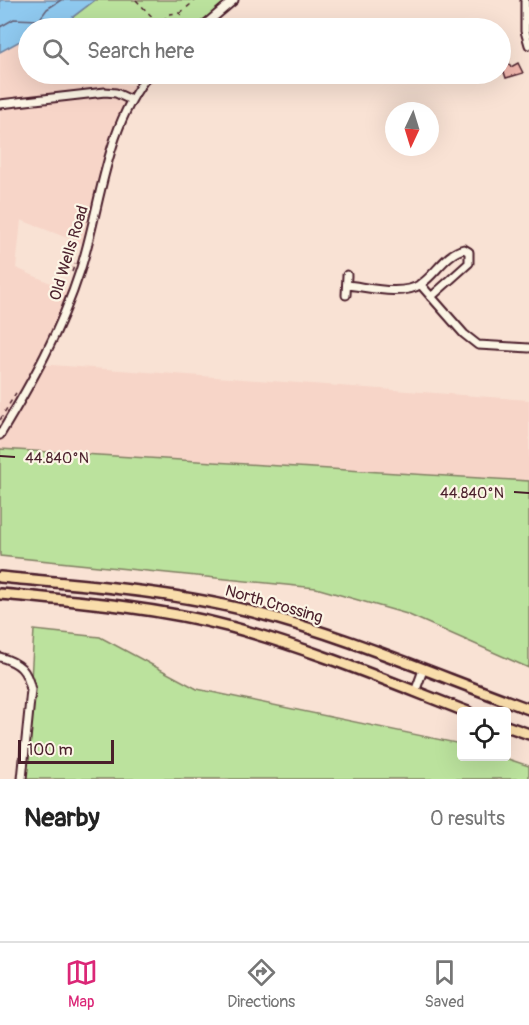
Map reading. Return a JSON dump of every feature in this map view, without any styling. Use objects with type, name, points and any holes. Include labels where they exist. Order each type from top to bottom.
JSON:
[{"type":"main road","name":"North Crossing","points":[[0,579],[32,580],[167,595],[254,612],[337,638],[529,709]]},
{"type":"main road","name":"North Crossing","points":[[0,594],[111,604],[198,619],[272,639],[457,707]]},
{"type":"main road","points":[[511,727],[529,734]]},
{"type":"street","points":[[213,18],[234,0]]},
{"type":"street","points":[[525,0],[525,31],[529,45]]},
{"type":"street","name":"Old Wells Road","points":[[0,435],[33,380],[65,314],[81,269],[118,131],[131,100],[142,84]]},
{"type":"street","points":[[0,104],[105,92],[116,93],[131,100]]},
{"type":"street","points":[[346,285],[403,290],[420,284],[456,252],[464,249],[469,252],[469,263],[431,297]]},
{"type":"street","points":[[346,294],[347,275]]},
{"type":"street","points":[[420,284],[464,334],[478,345],[529,348]]},
{"type":"street","points":[[0,657],[22,667],[28,676],[31,690],[22,779]]},
{"type":"street","points":[[415,692],[423,670]]},
{"type":"path","points":[[135,0],[153,18]]},
{"type":"path","points":[[166,18],[170,14],[179,13],[196,0]]},
{"type":"path","points":[[179,13],[185,18]]},
{"type":"path","points":[[70,277],[76,260]]},
{"type":"path","points":[[0,420],[18,390]]},
{"type":"shaded area","points":[[18,42],[18,84],[136,85],[116,125],[83,244],[21,220],[16,268],[69,291],[38,364],[529,400],[529,481],[0,449],[0,52]]},
{"type":"green space","points":[[95,0],[234,0],[213,18],[72,18]]},
{"type":"green space","points":[[0,449],[529,481],[529,668],[407,614],[316,588],[0,556]]},
{"type":"green space","points":[[34,630],[100,637],[197,689],[457,743],[457,761],[511,760],[529,766],[529,779],[25,779]]},
{"type":"water","points":[[0,0],[95,0],[71,18],[18,18],[18,42],[0,52]]},
{"type":"building","points":[[518,63],[523,73],[511,77],[511,67]]}]
